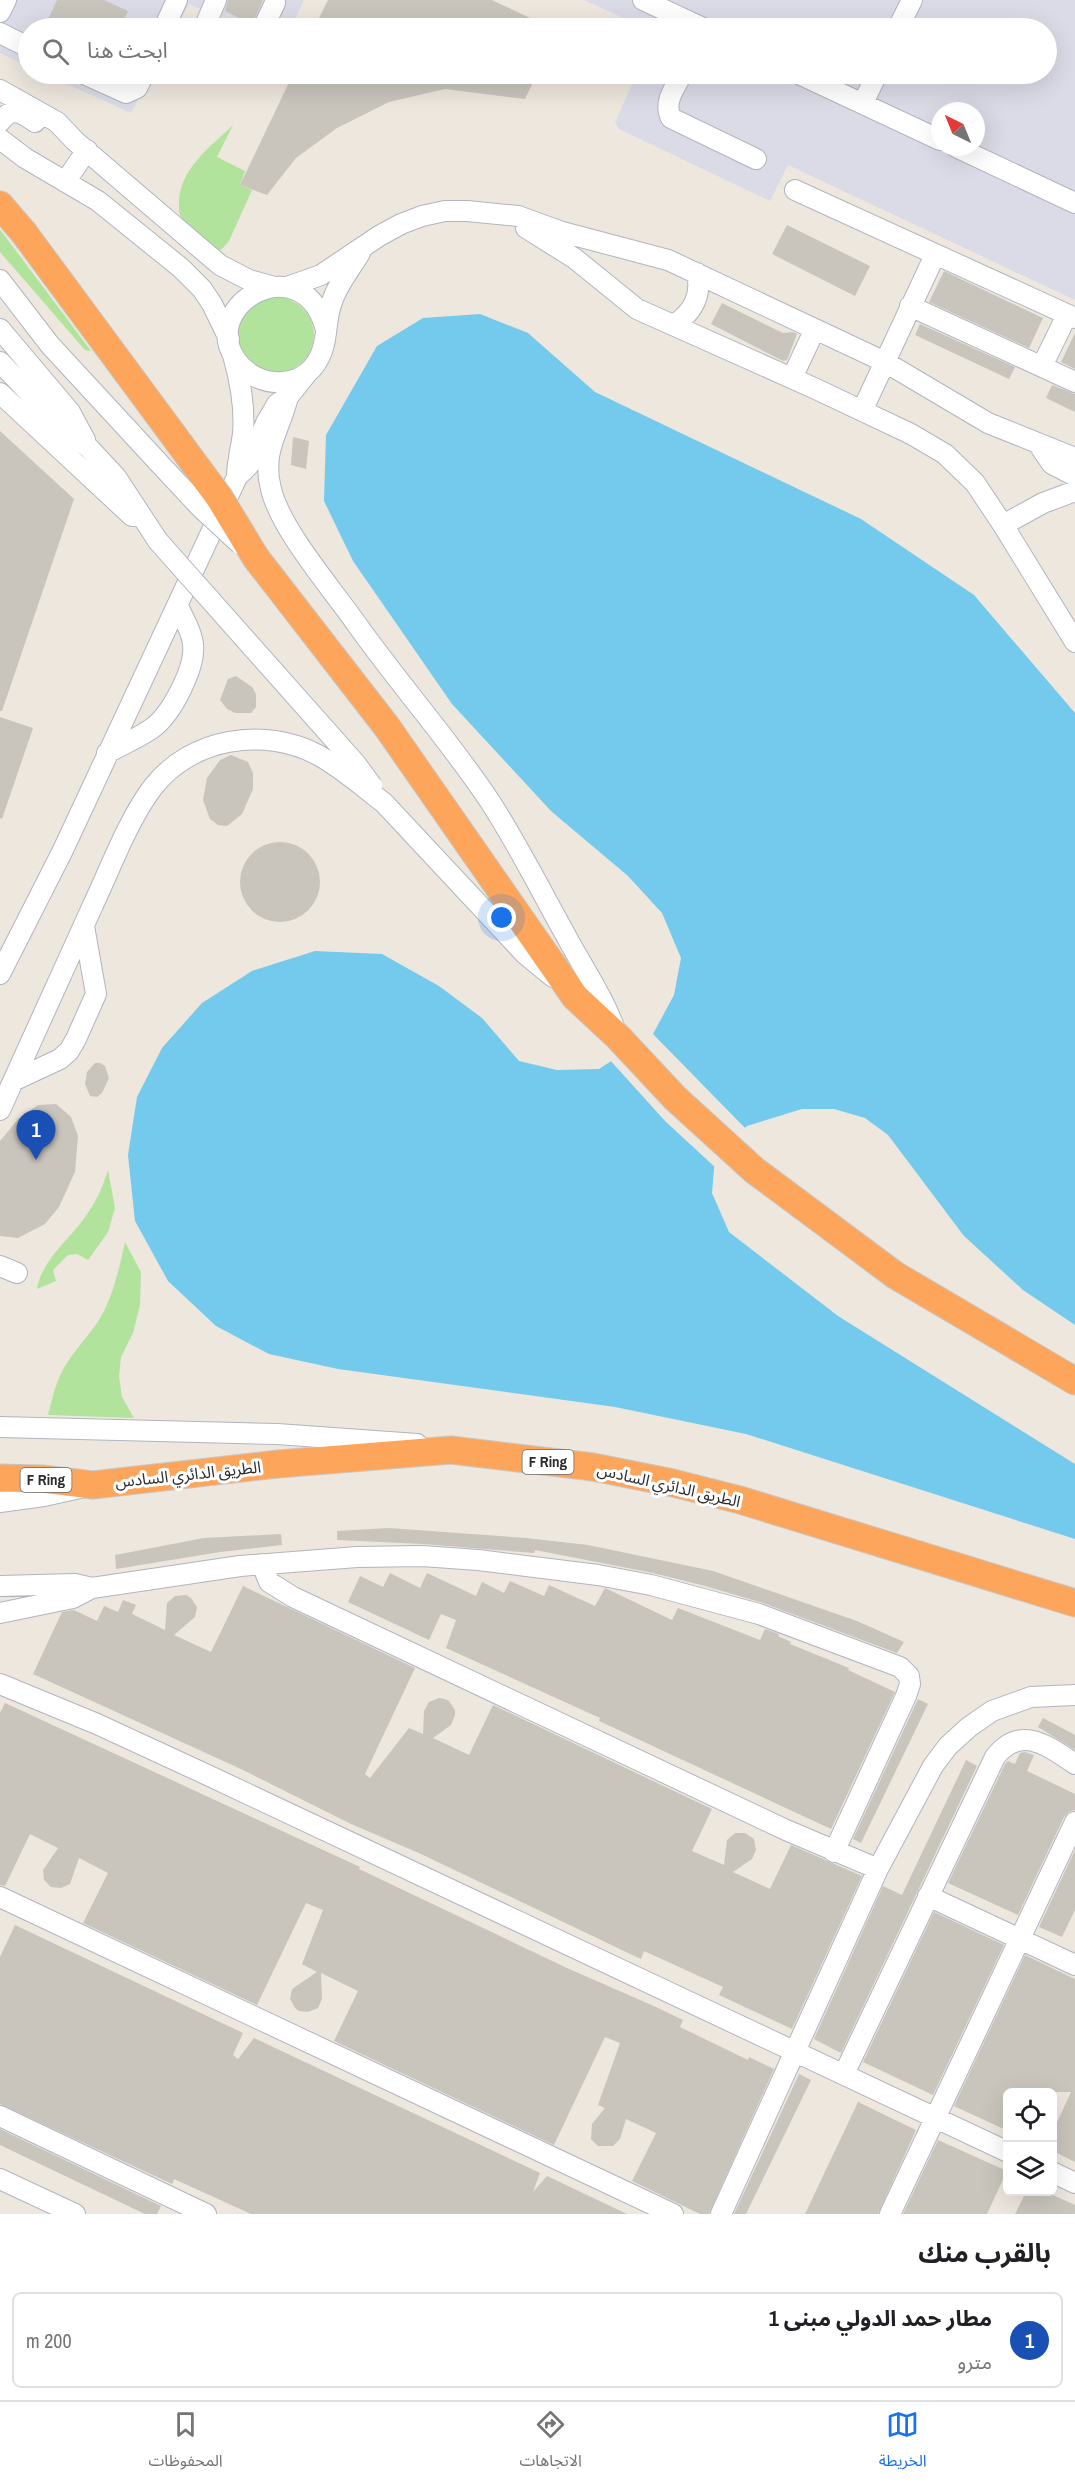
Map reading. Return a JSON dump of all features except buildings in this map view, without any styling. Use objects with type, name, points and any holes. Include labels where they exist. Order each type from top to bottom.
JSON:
[{"type":"highway","points":[[0,205],[31,242],[219,497],[256,558],[387,727],[575,997],[624,1043],[675,1098],[754,1170],[895,1275],[1068,1375]]},
{"type":"highway","name":"الطريق الدائري السادس","points":[[0,1479],[42,1479],[93,1485],[315,1461],[450,1450],[592,1467],[672,1483],[740,1500],[1075,1603]]},
{"type":"highway","points":[[991,1578],[1075,1618]]},
{"type":"lane","points":[[0,12],[6,0]]},
{"type":"lane","points":[[208,18],[216,0]]},
{"type":"lane","points":[[643,0],[682,18]]},
{"type":"lane","points":[[903,18],[912,0]]},
{"type":"lane","points":[[168,18],[175,1]]},
{"type":"lane","points":[[268,18],[275,3]]},
{"type":"lane","points":[[0,33],[18,42]]},
{"type":"lane","points":[[106,84],[126,93],[137,88],[139,84]]},
{"type":"lane","points":[[677,84],[668,102],[671,118],[756,159]]},
{"type":"lane","points":[[820,84],[931,136]]},
{"type":"lane","points":[[863,104],[872,84]]},
{"type":"lane","points":[[0,90],[57,122],[220,266],[249,280],[302,292],[314,302],[322,315],[326,330]]},
{"type":"lane","points":[[0,122],[8,112],[21,112],[52,132],[81,145]]},
{"type":"lane","points":[[0,140],[25,158],[89,195],[194,280],[212,304],[231,348],[247,372],[267,382],[288,381],[308,372]]},
{"type":"lane","points":[[65,182],[81,145]]},
{"type":"lane","points":[[975,156],[1075,202]]},
{"type":"lane","points":[[795,189],[1071,317],[1042,366]]},
{"type":"lane","points":[[237,477],[237,459],[243,436],[244,406],[231,348],[230,325],[235,311],[244,299],[256,291],[321,275],[401,224],[445,211],[490,212],[518,216],[562,232],[646,252],[697,273],[885,362],[988,423],[1075,458]]},
{"type":"lane","points":[[509,216],[516,224],[537,234],[574,258],[632,305],[921,439],[945,454],[975,483],[1075,642]]},
{"type":"lane","points":[[0,974],[63,849],[237,477],[249,465],[266,423],[277,404],[288,397],[318,360],[324,346],[331,304],[338,287],[364,246]]},
{"type":"lane","points":[[862,411],[935,255]]},
{"type":"lane","points":[[674,325],[693,306],[700,286],[697,273]]},
{"type":"lane","points":[[0,280],[50,345],[201,508],[256,558]]},
{"type":"lane","points":[[0,301],[50,345]]},
{"type":"lane","points":[[910,306],[1075,382]]},
{"type":"lane","points":[[0,329],[69,411],[108,482],[158,542],[356,764],[384,803],[525,954],[575,997]]},
{"type":"lane","points":[[792,378],[815,329]]},
{"type":"lane","points":[[0,362],[58,423],[89,448]]},
{"type":"lane","points":[[0,393],[108,482]]},
{"type":"lane","points":[[288,397],[285,410],[275,429],[269,456],[270,488],[282,516],[363,632],[458,756],[494,808],[522,854],[590,980],[608,1007],[624,1043]]},
{"type":"lane","points":[[1041,446],[1052,464],[1075,476]]},
{"type":"lane","points":[[1003,525],[1043,503],[1075,491]]},
{"type":"lane","points":[[107,753],[161,721],[169,711],[184,681],[193,657],[194,647],[178,606]]},
{"type":"lane","points":[[0,1110],[137,813],[154,787],[177,764],[200,751],[219,744],[258,739],[283,742],[301,747],[332,764],[384,803]]},
{"type":"lane","points":[[13,1081],[60,1059],[69,1051],[76,1039],[96,993],[84,926]]},
{"type":"lane","points":[[0,1427],[277,1434],[404,1442],[450,1450]]},
{"type":"lane","points":[[0,1502],[44,1497],[93,1485]]},
{"type":"lane","points":[[0,1612],[73,1598],[92,1588],[164,1575],[262,1564],[357,1557],[422,1556],[500,1562],[598,1575],[679,1592],[759,1614],[900,1667],[909,1676],[910,1684],[906,1696],[834,1852]]},
{"type":"lane","points":[[262,1564],[269,1582],[284,1593],[834,1852],[878,1869]]},
{"type":"lane","points":[[0,1586],[75,1584],[92,1588]]},
{"type":"lane","points":[[1,1686],[125,1737],[1003,2150]]},
{"type":"lane","points":[[721,2214],[878,1869],[933,1766],[948,1746],[992,1711],[1030,1697],[1075,1695]]},
{"type":"lane","points":[[844,2074],[995,1757],[1001,1749],[1018,1740],[1032,1741],[1041,1743],[1075,1764]]},
{"type":"lane","points":[[890,2214],[1075,1822]]},
{"type":"lane","points":[[928,1896],[1075,1965]]},
{"type":"lane","points":[[0,1897],[673,2214]]},
{"type":"lane","points":[[0,2116],[206,2214]]},
{"type":"lane","points":[[1057,2174],[1075,2183]]},
{"type":"lane","points":[[0,2179],[75,2214]]},
{"type":"shaded area","points":[[0,0],[304,0],[296,18],[223,18],[189,4],[181,18],[18,18],[18,61],[0,53]]},
{"type":"shaded area","points":[[584,0],[1075,0],[1075,300],[788,165],[770,201],[619,129],[615,122],[632,84],[1057,84],[1057,18],[623,18]]},
{"type":"shaded area","points":[[67,84],[147,84],[131,113]]},
{"type":"green space","points":[[233,125],[217,157],[245,171],[240,185],[252,190],[229,241],[216,252],[187,229],[179,210],[180,194],[183,182],[196,161]]},
{"type":"green space","points":[[0,230],[91,351],[85,350],[0,252]]},
{"type":"green space","points":[[276,297],[290,300],[303,308],[311,321],[314,335],[311,349],[303,362],[290,370],[276,373],[262,370],[249,362],[241,349],[238,335],[241,321],[249,308],[262,300]]},
{"type":"green space","points":[[108,1170],[115,1208],[108,1232],[88,1260],[77,1254],[68,1255],[53,1270],[56,1281],[37,1289],[49,1261],[91,1208]]},
{"type":"green space","points":[[125,1242],[141,1272],[140,1305],[133,1333],[121,1357],[119,1376],[122,1397],[134,1418],[48,1415],[63,1369],[97,1324],[105,1309]]},
{"type":"water","points":[[480,314],[528,333],[595,392],[861,519],[974,595],[1075,713],[1075,1325],[1023,1290],[964,1236],[888,1135],[865,1118],[834,1109],[802,1109],[747,1126],[715,1156],[712,1193],[729,1232],[838,1316],[1075,1464],[1075,1539],[746,1434],[615,1407],[338,1369],[269,1354],[216,1326],[168,1281],[135,1221],[128,1155],[137,1097],[162,1048],[202,1003],[252,971],[315,951],[382,954],[439,986],[482,1018],[519,1061],[557,1070],[599,1069],[653,1034],[674,995],[681,958],[662,913],[628,876],[551,811],[452,704],[353,561],[324,501],[326,435],[377,346],[423,318]]},
{"type":"pier","points":[[651,1032],[747,1130],[718,1157],[717,1169],[665,1121],[609,1059]]},
{"type":"place","name":"مطار حمد الدولي مبنى 1","points":[[36,1160]]}]
